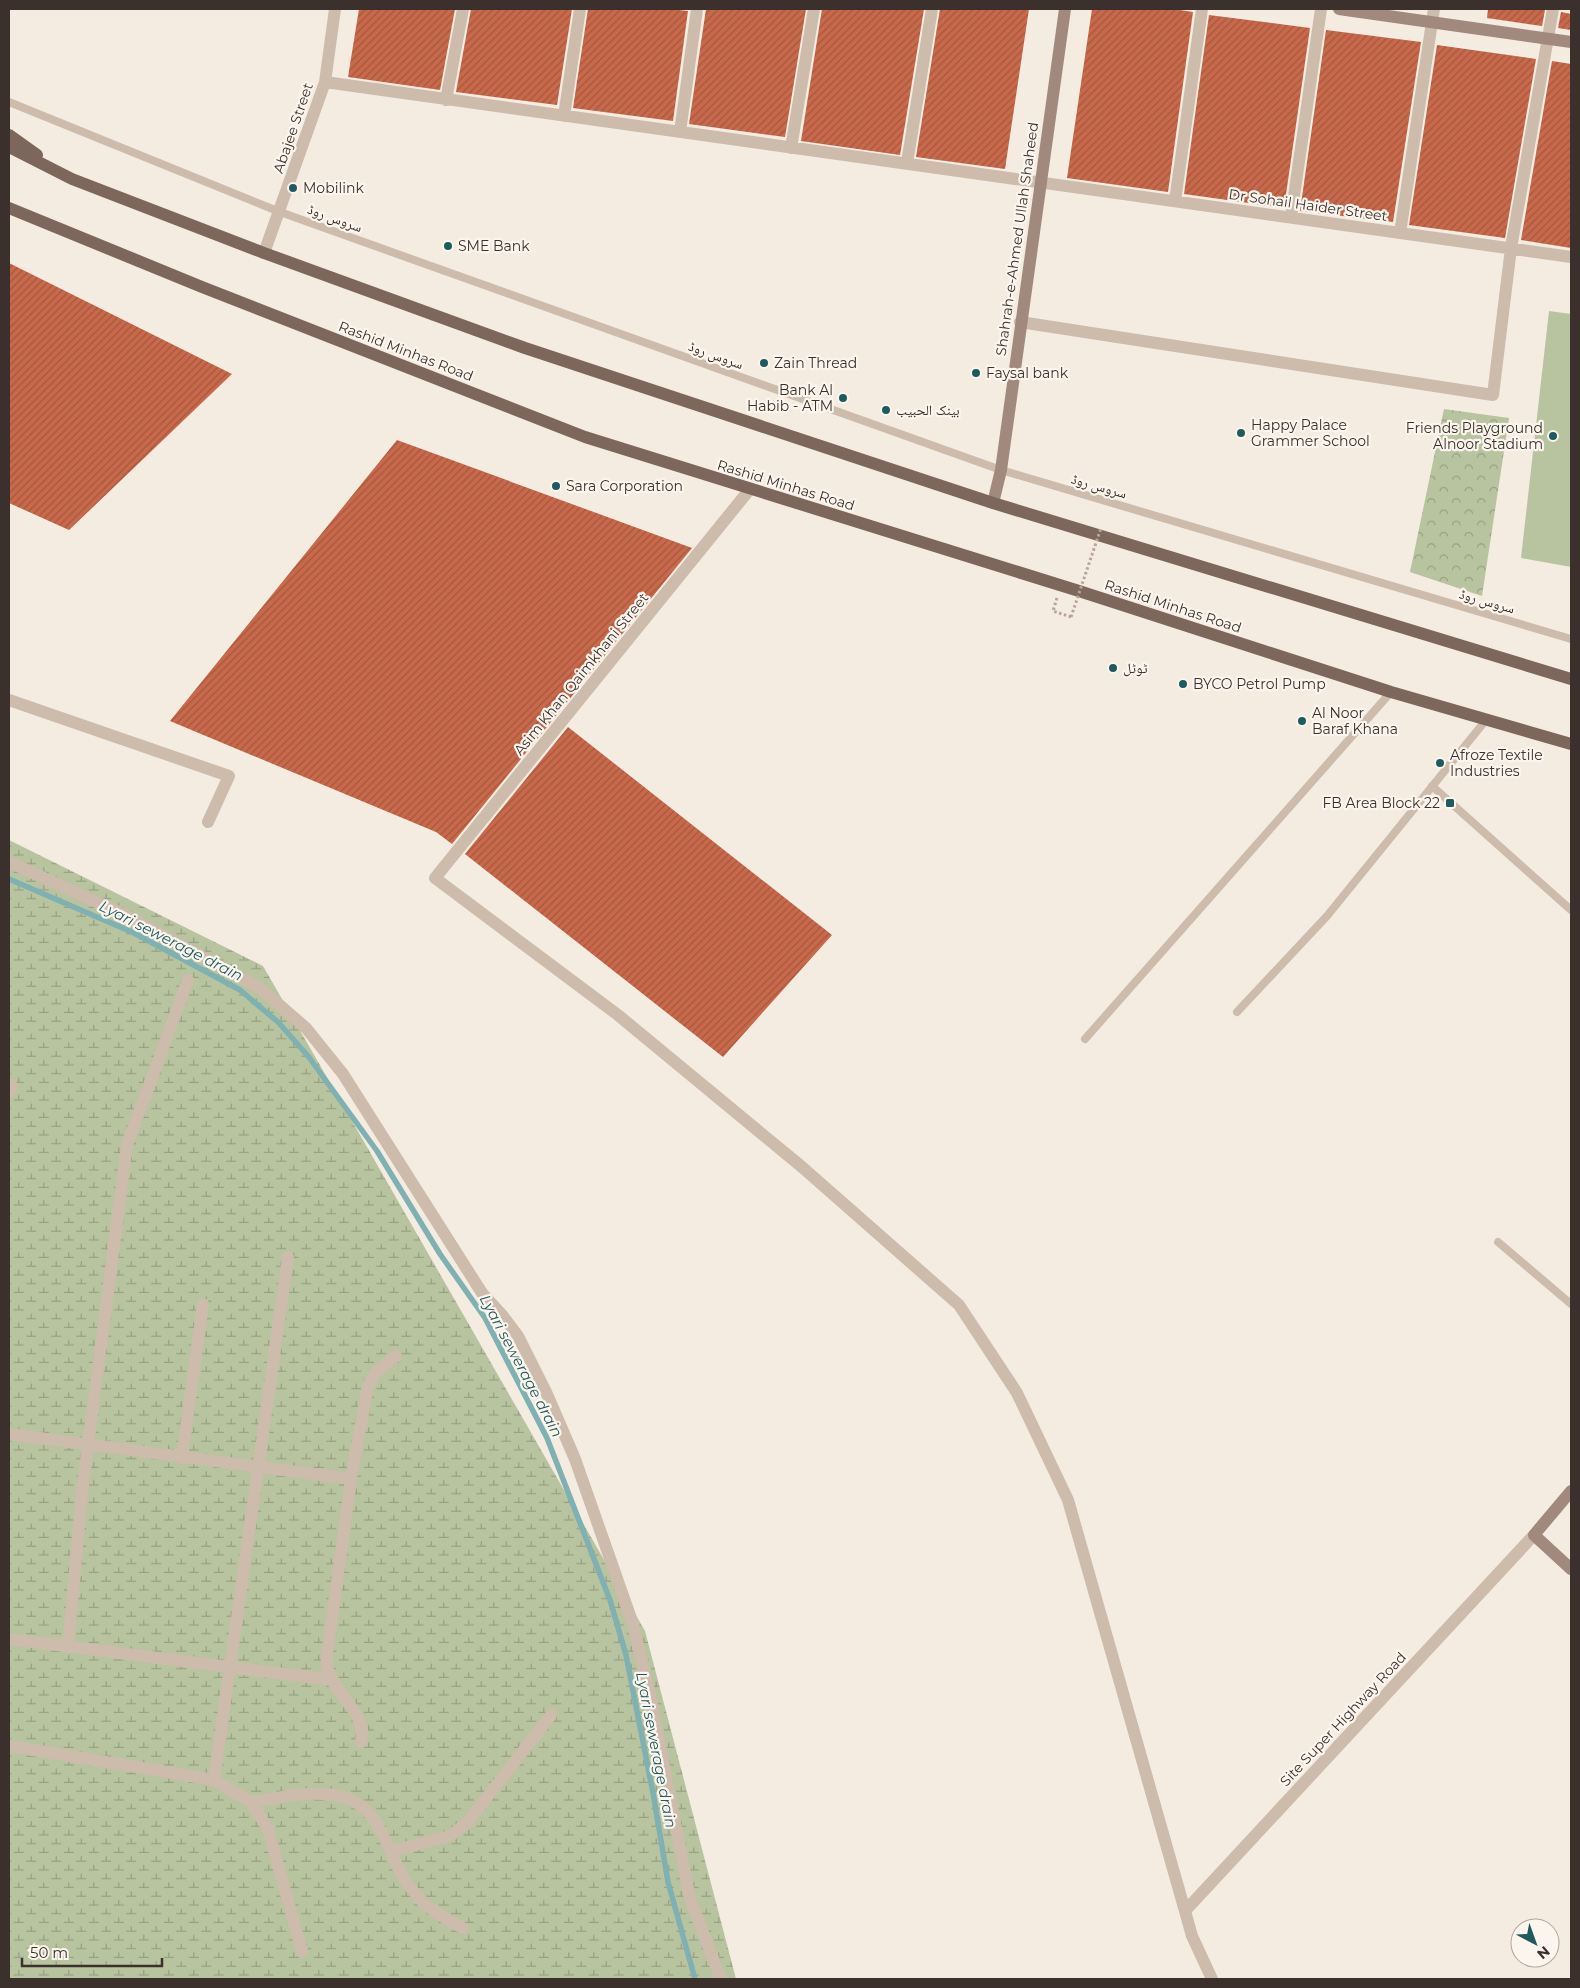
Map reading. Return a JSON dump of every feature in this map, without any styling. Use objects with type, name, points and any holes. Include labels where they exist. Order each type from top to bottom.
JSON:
[{"type":"main road","points":[[9,135],[72,179]]},
{"type":"main road","points":[[9,148],[72,179],[264,253],[525,348],[994,503],[1571,679]]},
{"type":"main road","name":"Rashid Minhas Road","points":[[9,208],[202,287],[585,437],[1079,591],[1391,692],[1571,744]]},
{"type":"street","name":"Abajee Street","points":[[264,253],[326,82],[335,9]]},
{"type":"street","points":[[446,100],[463,9]]},
{"type":"street","points":[[564,116],[580,9]]},
{"type":"street","points":[[680,132],[697,9]]},
{"type":"street","points":[[791,148],[814,9]]},
{"type":"street","points":[[906,163],[932,9]]},
{"type":"street","name":"Shahrah-e-Ahmed Ullah Shaheed","points":[[994,503],[1065,9]]},
{"type":"street","points":[[1175,201],[1202,9]]},
{"type":"street","points":[[1291,217],[1321,9]]},
{"type":"street","points":[[1338,9],[1571,42]]},
{"type":"street","points":[[1400,233],[1434,9]]},
{"type":"street","points":[[1020,322],[1493,394],[1511,248],[1553,9]]},
{"type":"street","name":"Dr Sohail Haider Street","points":[[326,82],[1571,257]]},
{"type":"street","name":"Asim Khan Qaimkhani Street","points":[[750,490],[435,878],[618,1015],[802,1167],[959,1305],[1017,1393],[1068,1500],[1185,1912]]},
{"type":"street","points":[[9,700],[229,776],[208,822]]},
{"type":"street","points":[[9,862],[125,915],[260,988],[306,1028],[343,1074],[482,1293],[518,1336],[546,1392],[575,1459],[633,1624],[651,1700],[690,1900],[721,1979]]},
{"type":"street","points":[[68,1647],[88,1446],[127,1145],[188,980]]},
{"type":"street","points":[[214,1780],[288,1257]]},
{"type":"street","points":[[182,1458],[203,1304]]},
{"type":"street","points":[[360,1742],[363,1736],[359,1720],[332,1680],[327,1669],[327,1654],[351,1478],[368,1386],[376,1372],[396,1356]]},
{"type":"street","points":[[9,1434],[88,1446],[351,1478]]},
{"type":"street","name":"Site Super Highway Road","points":[[1185,1912],[1534,1535],[1571,1491]]},
{"type":"street","points":[[1534,1535],[1571,1569]]},
{"type":"street","points":[[9,1639],[332,1680]]},
{"type":"street","points":[[392,1851],[450,1836],[467,1824],[551,1715]]},
{"type":"street","points":[[9,1746],[214,1780],[251,1802],[268,1829],[302,1951]]},
{"type":"street","points":[[251,1802],[313,1794],[344,1797],[368,1811],[392,1851],[406,1882],[431,1912],[463,1928]]},
{"type":"street","points":[[1185,1912],[1192,1936],[1212,1979]]},
{"type":"lane","name":"سروس روڈ","points":[[9,102],[280,212],[1000,470],[1571,639]]},
{"type":"lane","points":[[1085,1039],[1391,692]]},
{"type":"lane","points":[[1237,1012],[1327,916],[1486,720]]},
{"type":"lane","points":[[1432,786],[1571,910]]},
{"type":"lane","points":[[1498,1242],[1571,1304]]},
{"type":"path","points":[[1053,610],[1071,617],[1101,528]]},
{"type":"green space","name":"Friends Playground Alnoor Stadium","points":[[1549,311],[1571,314],[1571,567],[1521,558]]},
{"type":"green space","points":[[1444,409],[1509,418],[1482,596],[1410,572]]},
{"type":"green space","points":[[9,840],[263,966],[645,1631],[736,1979],[9,1979]]},
{"type":"building","points":[[359,9],[455,9],[440,90],[348,77]]},
{"type":"building","points":[[471,9],[572,9],[557,105],[456,92]]},
{"type":"building","points":[[588,9],[669,9],[688,11],[673,121],[573,108]]},
{"type":"building","points":[[706,9],[806,9],[785,137],[689,124]]},
{"type":"building","points":[[822,9],[924,9],[900,155],[801,141]]},
{"type":"building","points":[[940,9],[1029,9],[1005,169],[916,157]]},
{"type":"building","points":[[1092,9],[1173,9],[1193,12],[1168,192],[1067,178]]},
{"type":"building","points":[[1488,9],[1545,10],[1542,26],[1487,18]]},
{"type":"building","points":[[1561,12],[1571,14],[1571,30],[1558,28]]},
{"type":"building","points":[[1209,15],[1310,28],[1284,208],[1184,194]]},
{"type":"building","points":[[1326,30],[1421,42],[1393,222],[1300,211]]},
{"type":"building","points":[[1437,45],[1536,59],[1505,238],[1409,225]]},
{"type":"building","points":[[1552,61],[1571,64],[1571,248],[1521,240]]},
{"type":"building","points":[[9,263],[232,374],[69,530],[9,503]]},
{"type":"building","points":[[397,440],[692,548],[452,844],[436,832],[170,721]]},
{"type":"building","points":[[568,727],[832,935],[723,1057],[465,854]]},
{"type":"waterway","name":"Lyari sewerage drain","points":[[9,879],[134,933],[240,990],[278,1022],[308,1056],[377,1151],[440,1254],[485,1318],[547,1438],[610,1600],[626,1655],[668,1882],[695,1979]]},
{"type":"place","name":"Mobilink","points":[[293,188]]},
{"type":"place","name":"SME Bank","points":[[448,246]]},
{"type":"place","name":"Zain Thread","points":[[764,363]]},
{"type":"place","name":"Faysal bank","points":[[976,373]]},
{"type":"place","name":"Bank Al Habib - ATM","points":[[843,398]]},
{"type":"place","name":"بينک الحبيب","points":[[886,410]]},
{"type":"place","name":"Happy Palace Grammer School","points":[[1241,433]]},
{"type":"place","name":"Friends Playground Alnoor Stadium","points":[[1553,436]]},
{"type":"place","name":"Sara Corporation","points":[[556,486]]},
{"type":"place","name":"ٹوٹل","points":[[1113,668]]},
{"type":"place","name":"BYCO Petrol Pump","points":[[1183,684]]},
{"type":"place","name":"Al Noor Baraf Khana","points":[[1302,721]]},
{"type":"place","name":"Afroze Textile Industries","points":[[1440,763]]},
{"type":"place","name":"FB Area Block 22","points":[[1450,803]]}]
